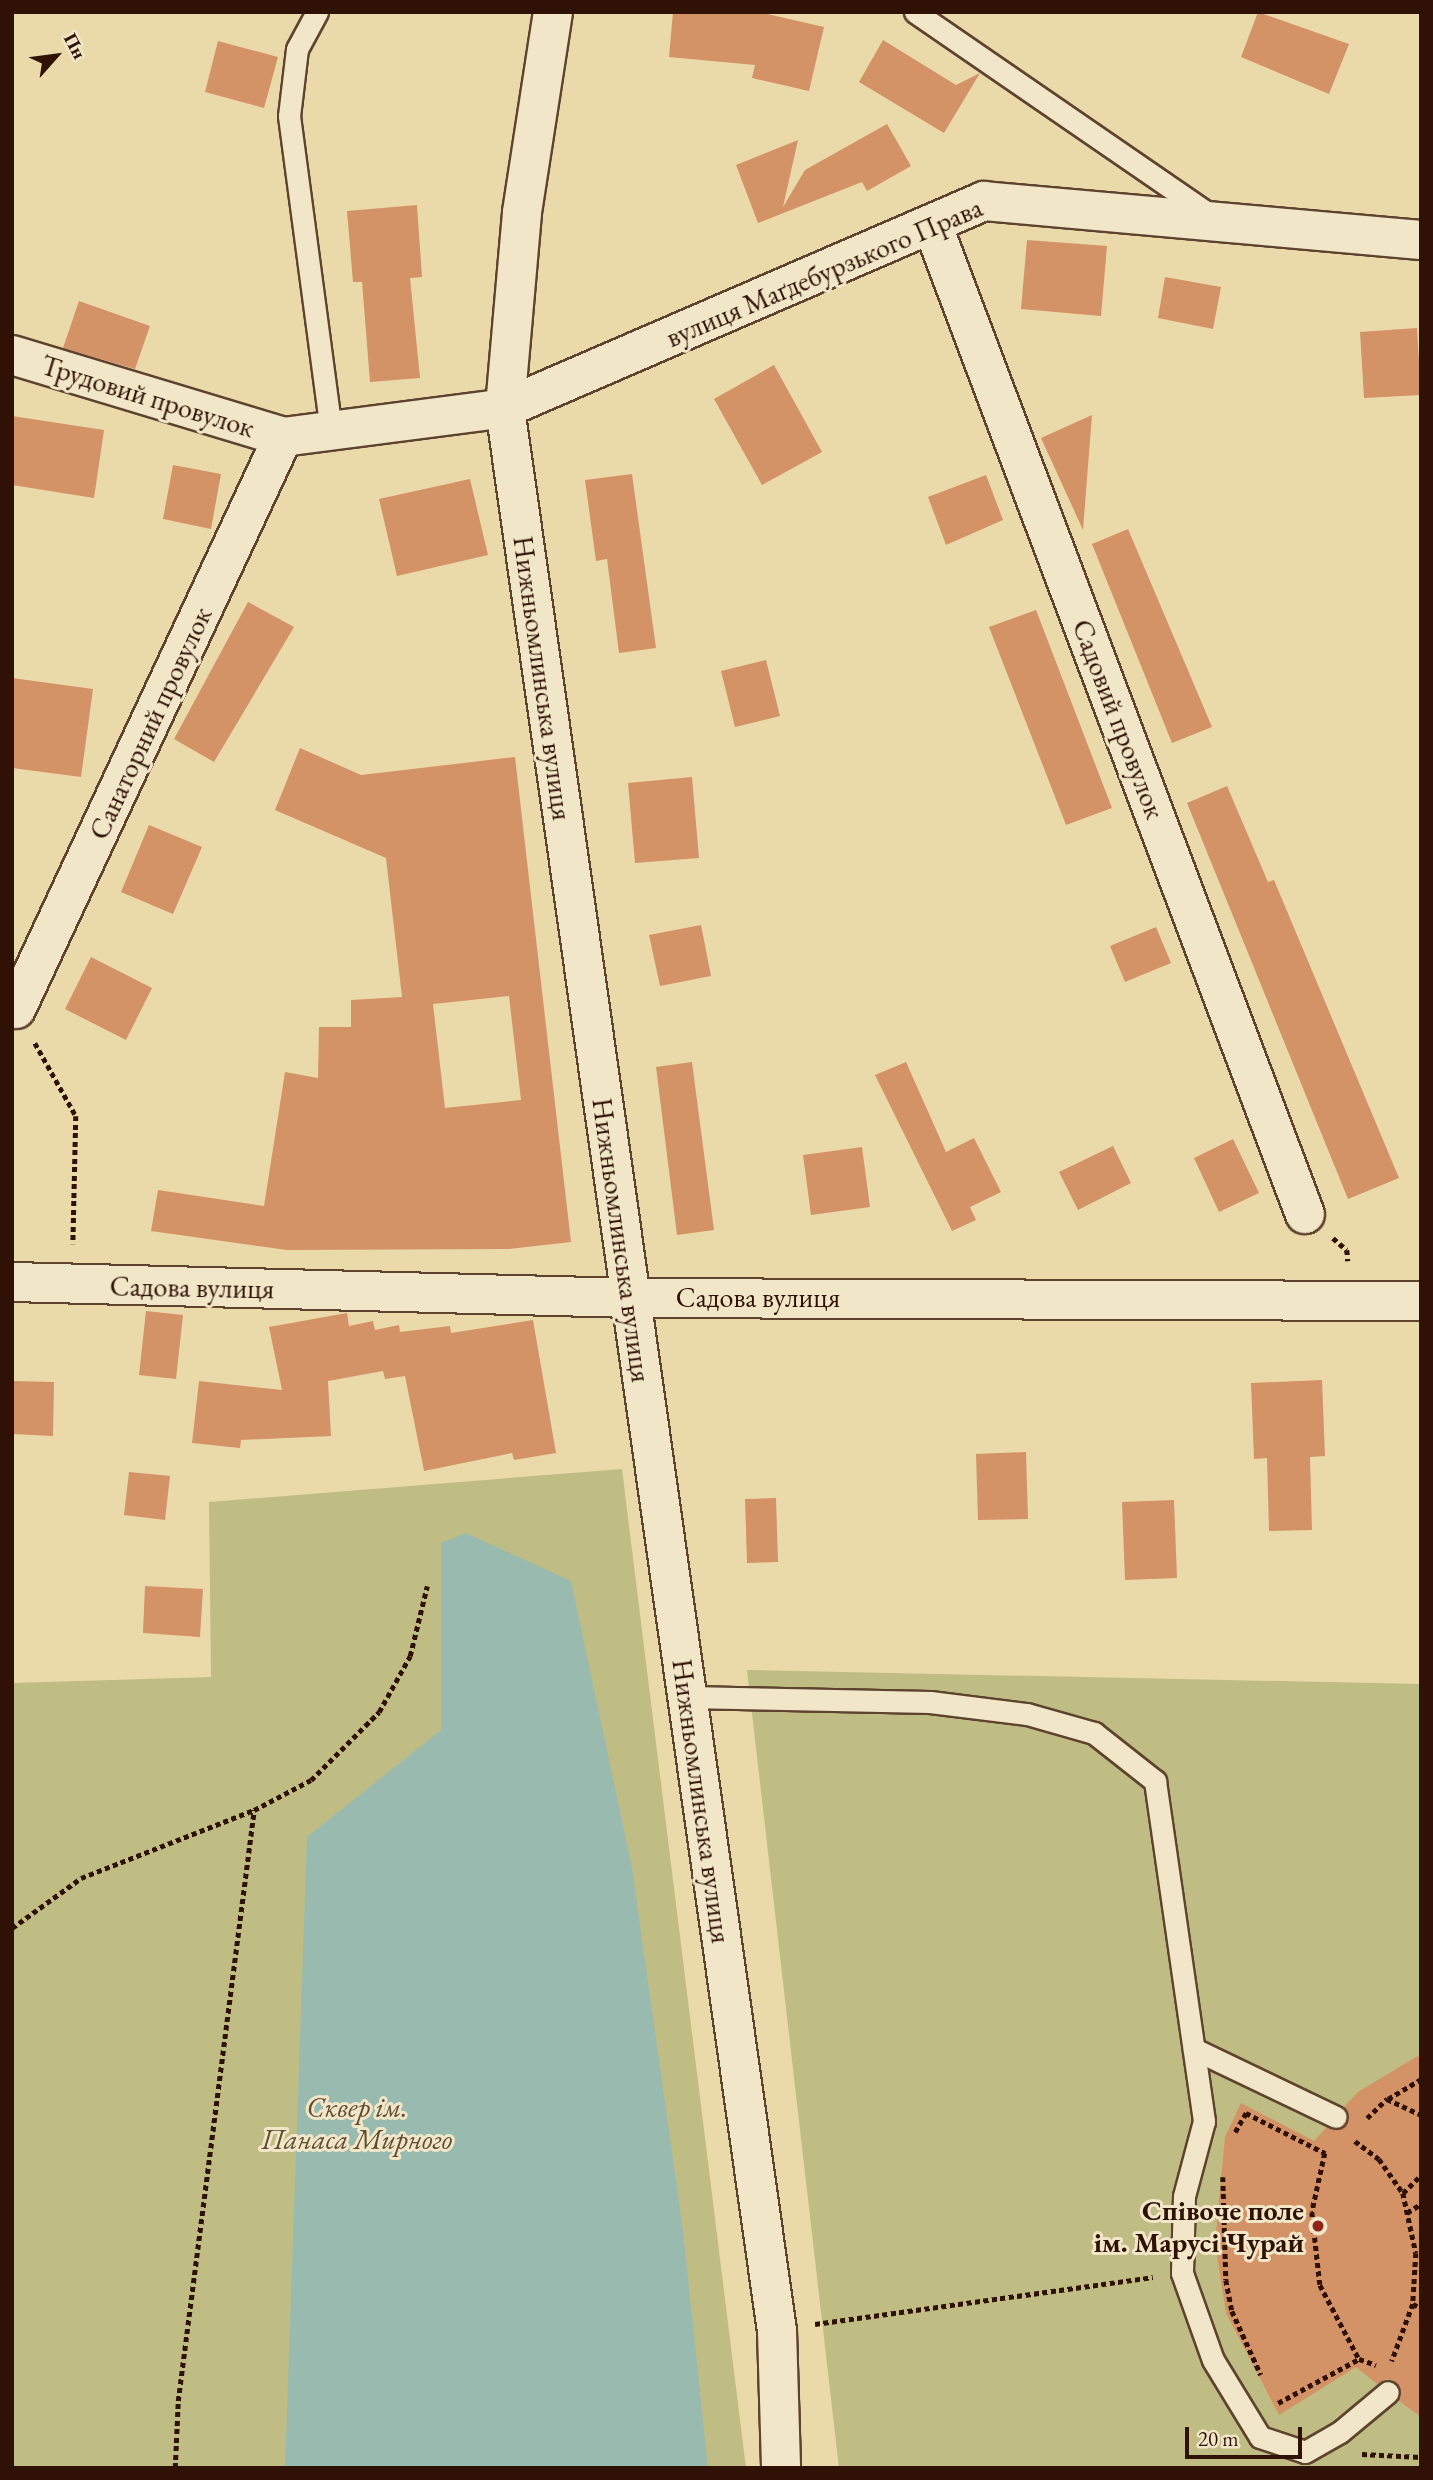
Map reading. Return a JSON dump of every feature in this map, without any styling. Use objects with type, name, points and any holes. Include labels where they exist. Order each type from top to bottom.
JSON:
[{"type":"street","name":"Нижньомлинська вулиця","points":[[553,12],[522,213],[505,408],[776,2331],[781,2468]]},
{"type":"street","name":"вулиця Маґдебурзького Права","points":[[283,437],[505,408],[984,201],[1225,225],[1421,240]]},
{"type":"street","name":"Садовий провулок","points":[[932,223],[1305,1214]]},
{"type":"street","name":"Трудовий провулок","points":[[12,355],[283,437]]},
{"type":"street","name":"Санаторний провулок","points":[[16,1009],[283,437]]},
{"type":"street","name":"Садова вулиця","points":[[12,1282],[629,1298],[1421,1301]]},
{"type":"lane","points":[[317,12],[296,49],[289,116],[331,431]]},
{"type":"lane","points":[[915,12],[1225,225]]},
{"type":"lane","points":[[688,1697],[930,1702],[1027,1714],[1094,1733],[1155,1781],[1204,2121],[1184,2196],[1182,2273],[1213,2360],[1261,2437],[1305,2452],[1340,2432],[1388,2392]]},
{"type":"lane","points":[[1194,2049],[1336,2117]]},
{"type":"path","points":[[16,1009],[76,1116],[73,1284]]},
{"type":"path","points":[[12,1928],[81,1878],[254,1811],[311,1780],[379,1712],[410,1656],[428,1586]]},
{"type":"path","points":[[176,2468],[178,2401],[254,1811]]},
{"type":"path","points":[[1389,2370],[1419,2280],[1418,2246],[1403,2193],[1379,2159],[1354,2143],[1366,2119],[1387,2099],[1421,2079]]},
{"type":"path","points":[[1387,2099],[1421,2115]]},
{"type":"path","points":[[1230,2140],[1246,2113],[1325,2154],[1314,2187],[1316,2265],[1328,2305],[1359,2359],[1279,2406],[1274,2397]]},
{"type":"path","points":[[1226,2162],[1220,2209],[1226,2280],[1232,2311],[1264,2379]]},
{"type":"path","points":[[1403,2193],[1421,2175]]},
{"type":"path","points":[[1407,2213],[1421,2204]]},
{"type":"path","points":[[842,2321],[1182,2273]]},
{"type":"path","points":[[1413,2304],[1421,2308]]},
{"type":"green space","name":"Сквер ім. Панаса Мирного","points":[[622,1469],[746,2468],[12,2468],[12,1683],[211,1677],[209,1502]]},
{"type":"green space","points":[[747,1670],[1421,1684],[1421,2468],[839,2468]]},
{"type":"water","points":[[466,1533],[571,1581],[632,1868],[683,2231],[708,2468],[285,2468],[307,1837],[441,1730],[441,1543]]},
{"type":"building","points":[[673,12],[759,12],[824,27],[809,91],[752,78],[755,65],[669,57]]},
{"type":"building","points":[[1258,12],[1349,44],[1329,94],[1241,57]]},
{"type":"building","points":[[883,40],[956,85],[980,73],[944,133],[859,82]]},
{"type":"building","points":[[218,41],[278,57],[264,108],[205,92]]},
{"type":"building","points":[[887,124],[911,166],[867,191],[862,182],[758,223],[736,165],[798,140],[783,207],[805,170]]},
{"type":"building","points":[[417,205],[422,277],[410,278],[420,378],[370,382],[362,282],[353,282],[347,211]]},
{"type":"building","points":[[1027,240],[1107,246],[1101,316],[1021,309]]},
{"type":"building","points":[[1165,277],[1221,287],[1213,329],[1158,318]]},
{"type":"building","points":[[79,301],[150,326],[135,369],[63,348]]},
{"type":"building","points":[[1417,328],[1421,395],[1364,398],[1360,332]]},
{"type":"building","points":[[774,365],[822,452],[762,485],[714,399]]},
{"type":"building","points":[[1092,415],[1083,530],[1041,438]]},
{"type":"building","points":[[12,416],[104,430],[94,498],[12,485]]},
{"type":"building","points":[[173,465],[221,474],[211,529],[163,519]]},
{"type":"building","points":[[632,474],[656,648],[619,653],[607,559],[596,561],[585,480]]},
{"type":"building","points":[[986,475],[1003,520],[946,545],[928,497]]},
{"type":"building","points":[[470,479],[488,555],[397,576],[379,499]]},
{"type":"building","points":[[1128,529],[1212,727],[1172,743],[1092,544]]},
{"type":"building","points":[[248,602],[294,627],[214,762],[174,739]]},
{"type":"building","points":[[1036,610],[1112,808],[1066,825],[989,627]]},
{"type":"building","points":[[766,660],[780,716],[735,727],[721,671]]},
{"type":"building","points":[[12,678],[93,689],[81,777],[12,768]]},
{"type":"building","points":[[300,748],[361,775],[515,757],[571,1242],[509,1249],[287,1250],[151,1231],[158,1190],[264,1206],[285,1072],[318,1078],[319,1027],[351,1027],[351,1000],[402,997],[386,858],[275,810]],"holes":[[[509,996],[521,1100],[445,1108],[433,1004]]]},
{"type":"building","points":[[692,777],[699,858],[635,863],[628,783]]},
{"type":"building","points":[[1227,786],[1268,882],[1274,880],[1399,1178],[1348,1199],[1187,803]]},
{"type":"building","points":[[149,825],[202,847],[173,914],[121,892]]},
{"type":"building","points":[[701,925],[711,976],[660,986],[649,935]]},
{"type":"building","points":[[1156,927],[1171,963],[1125,982],[1110,946]]},
{"type":"building","points":[[91,957],[152,988],[126,1040],[65,1009]]},
{"type":"building","points":[[692,1062],[714,1230],[677,1235],[656,1067]]},
{"type":"building","points":[[906,1062],[946,1152],[974,1138],[1001,1192],[970,1207],[976,1220],[952,1231],[875,1075]]},
{"type":"building","points":[[1233,1139],[1259,1193],[1219,1212],[1194,1158]]},
{"type":"building","points":[[1113,1146],[1131,1183],[1078,1210],[1059,1172]]},
{"type":"building","points":[[862,1147],[870,1207],[811,1215],[803,1155]]},
{"type":"building","points":[[146,1311],[183,1315],[176,1379],[139,1375]]},
{"type":"building","points":[[347,1313],[349,1326],[373,1321],[375,1330],[399,1325],[400,1332],[450,1326],[451,1333],[533,1320],[556,1453],[514,1460],[512,1453],[424,1471],[405,1376],[385,1379],[383,1371],[328,1381],[331,1436],[241,1440],[240,1448],[192,1443],[199,1381],[282,1390],[269,1327]]},
{"type":"building","points":[[1322,1380],[1325,1456],[1310,1457],[1312,1530],[1269,1531],[1267,1458],[1254,1459],[1251,1383]]},
{"type":"building","points":[[12,1381],[54,1382],[53,1436],[12,1434]]},
{"type":"building","points":[[1026,1452],[1028,1519],[978,1520],[976,1454]]},
{"type":"building","points":[[129,1472],[170,1476],[165,1520],[124,1515]]},
{"type":"building","points":[[776,1498],[778,1562],[747,1563],[745,1499]]},
{"type":"building","points":[[1174,1500],[1177,1578],[1125,1580],[1122,1502]]},
{"type":"building","points":[[145,1586],[203,1589],[200,1637],[143,1633]]},
{"type":"building","name":"Співоче поле ім. Марусі Чурай","points":[[1421,2054],[1421,2417],[1398,2400],[1398,2383],[1386,2379],[1377,2384],[1356,2367],[1279,2415],[1226,2313],[1215,2243],[1225,2137],[1241,2103],[1314,2141],[1327,2127],[1344,2127],[1349,2117],[1344,2107],[1358,2092]]},
{"type":"place","name":"Співоче поле ім. Марусі Чурай","points":[[1318,2226]]}]
